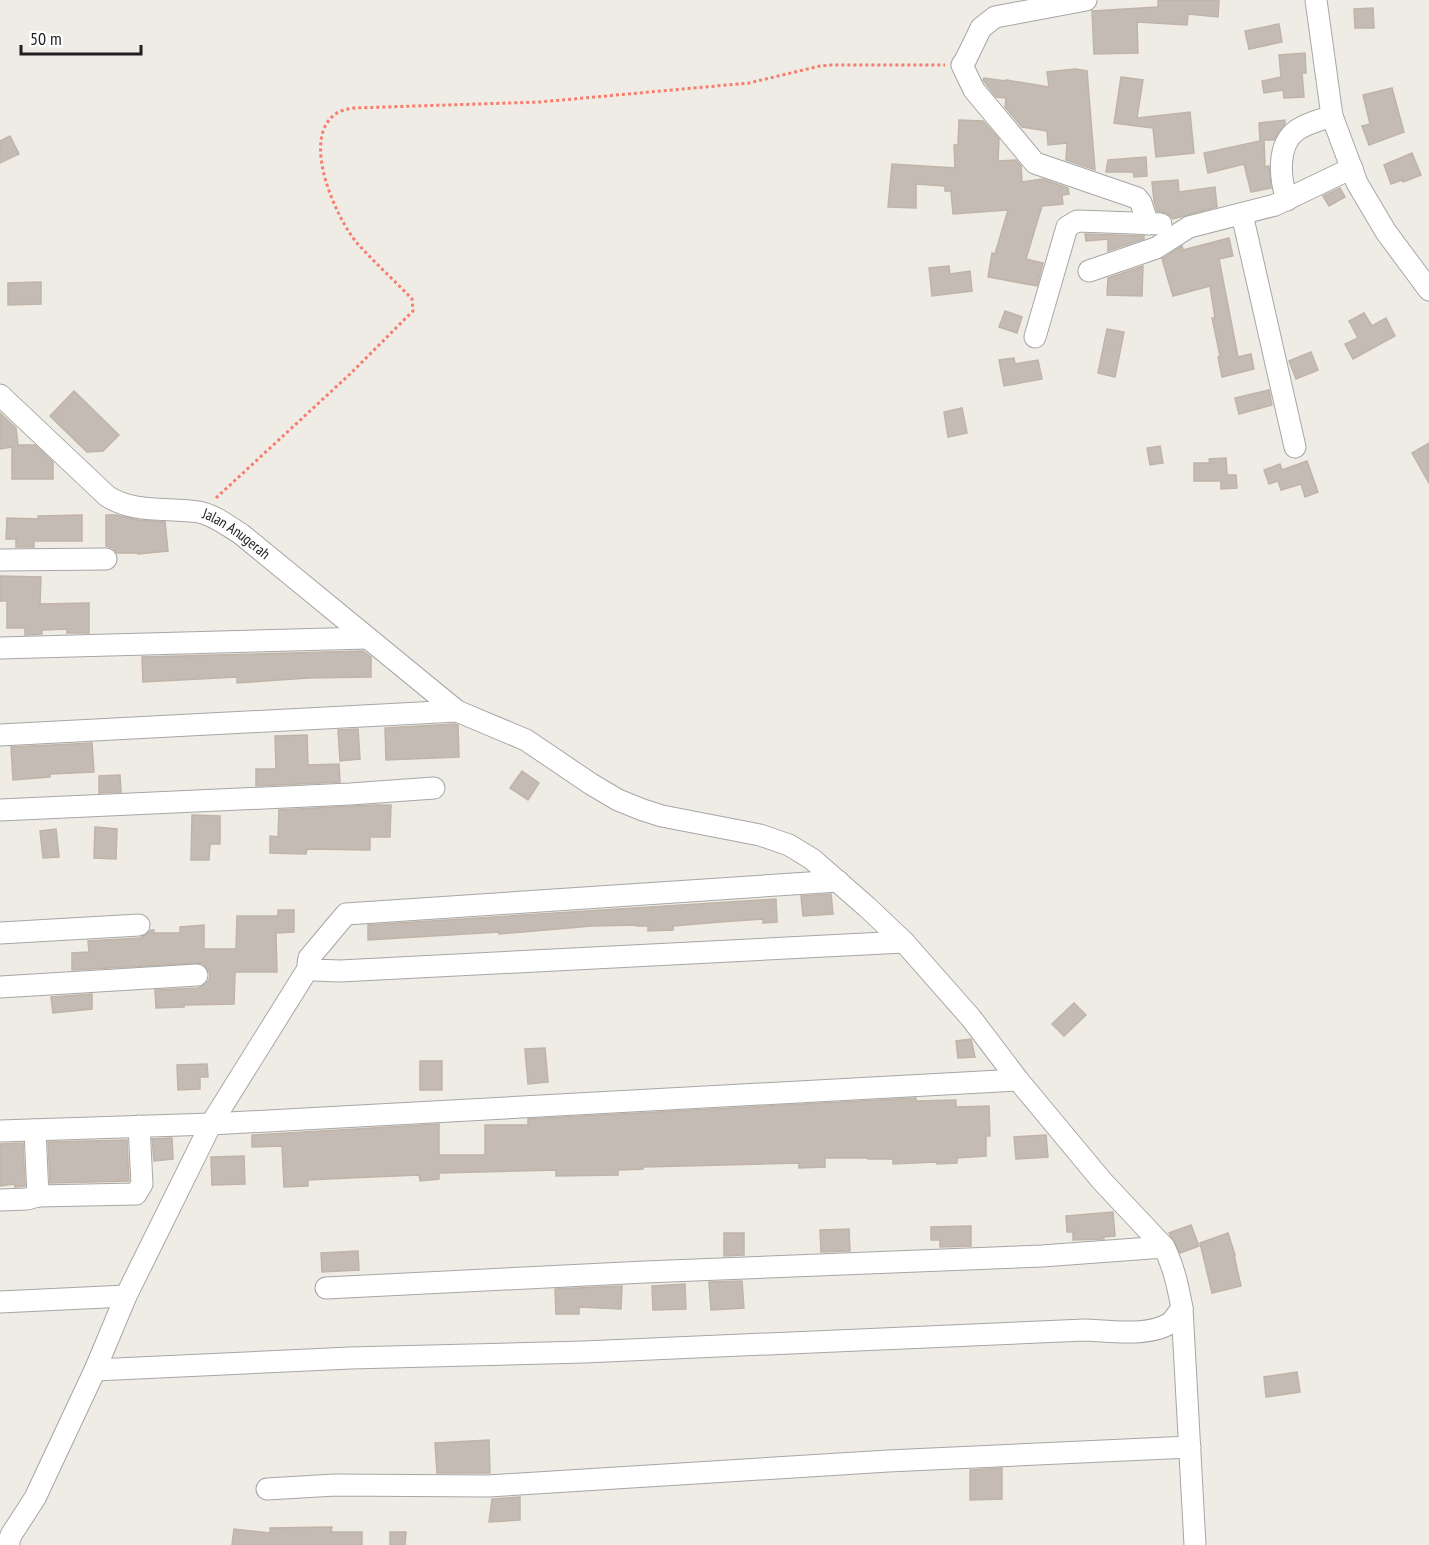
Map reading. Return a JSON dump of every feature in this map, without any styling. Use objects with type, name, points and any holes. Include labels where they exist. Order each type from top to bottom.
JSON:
[{"type":"street","points":[[1086,0],[995,17],[981,28],[962,64],[974,90],[1035,163],[1137,198],[1148,224]]},
{"type":"street","points":[[1316,0],[1332,116],[1357,183],[1381,225],[1429,290]]},
{"type":"street","points":[[1287,200],[1281,171],[1284,147],[1295,131],[1304,125],[1332,116]]},
{"type":"street","points":[[1035,337],[1067,227],[1070,224],[1077,222],[1189,227],[1287,200],[1352,168]]},
{"type":"street","points":[[1242,214],[1295,447]]},
{"type":"street","points":[[1089,271],[1156,248],[1189,227]]},
{"type":"street","name":"Jalan Anugerah","points":[[0,394],[87,478],[115,501],[135,507],[200,512],[241,534],[458,711]]},
{"type":"street","points":[[0,560],[106,559]]},
{"type":"street","points":[[0,648],[367,638]]},
{"type":"street","points":[[0,735],[458,711],[526,740],[618,800],[662,816],[760,835],[812,859],[904,942],[971,1018],[1018,1080],[1102,1181],[1164,1247],[1177,1282],[1182,1308],[1196,1545]]},
{"type":"street","points":[[0,810],[434,788]]},
{"type":"street","points":[[8,1545],[35,1498],[95,1370],[126,1296],[211,1124],[309,967],[309,958],[346,914],[838,881]]},
{"type":"street","points":[[0,933],[139,925]]},
{"type":"street","points":[[309,967],[313,970],[340,971],[904,942]]},
{"type":"street","points":[[0,987],[197,975]]},
{"type":"street","points":[[0,1131],[211,1124],[1018,1080]]},
{"type":"street","points":[[0,1200],[27,1199],[38,1196],[136,1194],[142,1184],[139,1126]]},
{"type":"street","points":[[35,1130],[38,1196]]},
{"type":"street","points":[[326,1288],[1018,1257],[1164,1247]]},
{"type":"street","points":[[0,1302],[126,1296]]},
{"type":"street","points":[[95,1370],[338,1358],[584,1352],[1085,1330],[1137,1332],[1155,1329],[1170,1323],[1182,1308]]},
{"type":"street","points":[[267,1489],[335,1485],[497,1486],[888,1461],[1190,1447]]},
{"type":"path","points":[[200,512],[350,374],[413,311],[412,299],[357,242],[335,208],[322,163],[321,142],[326,126],[336,113],[354,108],[540,102],[749,83],[831,65],[962,64]]},
{"type":"building","points":[[1158,0],[1219,0],[1218,17],[1188,14],[1187,25],[1137,22],[1138,53],[1094,54],[1092,11],[1158,7]]},
{"type":"building","points":[[1373,8],[1374,28],[1355,28],[1354,9]]},
{"type":"building","points":[[1279,24],[1282,42],[1249,49],[1245,31]]},
{"type":"building","points":[[1305,53],[1306,73],[1302,73],[1304,97],[1284,98],[1283,90],[1264,93],[1262,81],[1281,77],[1279,55]]},
{"type":"building","points":[[1075,69],[1087,71],[1095,170],[1066,160],[1067,143],[1048,145],[1047,131],[1022,127],[1005,107],[1006,98],[996,97],[983,80],[984,78],[1006,80],[1049,87],[1047,72]]},
{"type":"building","points":[[1121,77],[1143,80],[1137,118],[1190,112],[1194,153],[1156,157],[1153,128],[1114,123]]},
{"type":"building","points":[[1392,88],[1404,132],[1369,145],[1362,126],[1370,124],[1363,95]]},
{"type":"building","points":[[959,120],[983,121],[999,139],[998,161],[1016,160],[1021,166],[1022,182],[1043,179],[1068,188],[1069,194],[1062,195],[1063,204],[1042,206],[1026,259],[1043,263],[1037,286],[988,277],[992,253],[995,254],[1008,210],[953,214],[951,191],[945,191],[945,186],[916,184],[916,208],[888,207],[892,164],[955,168],[954,145],[958,145]]},
{"type":"building","points":[[1285,120],[1285,124],[1274,140],[1264,140],[1265,167],[1269,166],[1271,188],[1251,192],[1244,164],[1208,173],[1204,153],[1260,141],[1259,123]]},
{"type":"building","points":[[10,136],[19,154],[0,163],[0,141]]},
{"type":"building","points":[[1412,153],[1421,175],[1391,184],[1384,165]]},
{"type":"building","points":[[1146,157],[1147,176],[1134,177],[1133,172],[1106,172],[1108,160]]},
{"type":"building","points":[[1178,180],[1179,192],[1215,187],[1217,207],[1173,219],[1167,213],[1157,211],[1152,182]]},
{"type":"building","points":[[1340,188],[1345,197],[1329,206],[1323,196]]},
{"type":"building","points":[[1085,234],[1144,236],[1144,239],[1108,251],[1108,239],[1086,241]]},
{"type":"building","points":[[1229,238],[1233,256],[1219,259],[1238,357],[1251,354],[1254,369],[1222,377],[1212,318],[1215,318],[1210,286],[1173,296],[1162,259],[1182,246],[1183,250]]},
{"type":"building","points":[[949,266],[950,274],[970,271],[972,291],[932,296],[929,268]]},
{"type":"building","points":[[1143,266],[1142,296],[1107,295],[1108,278]]},
{"type":"building","points":[[41,282],[41,304],[8,305],[8,283]]},
{"type":"building","points":[[1005,311],[1022,317],[1017,333],[999,327]]},
{"type":"building","points":[[1364,313],[1372,326],[1386,318],[1395,336],[1353,359],[1345,344],[1358,338],[1349,321]]},
{"type":"building","points":[[1107,329],[1124,332],[1115,377],[1098,373]]},
{"type":"building","points":[[1311,352],[1318,370],[1296,379],[1289,361]]},
{"type":"building","points":[[1014,358],[1015,364],[1038,360],[1042,379],[1004,386],[999,360]]},
{"type":"building","points":[[1269,390],[1272,405],[1239,414],[1235,398]]},
{"type":"building","points":[[74,391],[119,435],[103,451],[87,452],[50,416]]},
{"type":"building","points":[[962,408],[967,433],[948,437],[944,412]]},
{"type":"building","points":[[0,413],[16,428],[18,445],[35,445],[53,462],[53,479],[12,479],[12,447],[0,449]]},
{"type":"building","points":[[1429,443],[1429,483],[1412,453]]},
{"type":"building","points":[[1160,446],[1163,463],[1150,465],[1147,448]]},
{"type":"building","points":[[1226,458],[1227,475],[1236,475],[1237,488],[1221,489],[1221,481],[1194,481],[1194,463],[1210,463],[1209,459]]},
{"type":"building","points":[[1307,461],[1318,492],[1305,497],[1301,484],[1281,490],[1278,481],[1269,484],[1264,470],[1280,464],[1282,470]]},
{"type":"building","points":[[82,515],[82,541],[34,541],[34,547],[16,547],[16,539],[6,539],[7,518],[38,519],[38,516]]},
{"type":"building","points":[[106,515],[165,522],[168,551],[138,554],[117,553],[113,548],[106,546]]},
{"type":"building","points":[[0,576],[41,577],[40,604],[89,603],[89,633],[67,633],[67,629],[42,630],[42,634],[25,635],[25,628],[7,628],[7,601],[0,601]]},
{"type":"building","points":[[363,651],[371,657],[371,677],[308,678],[237,683],[237,677],[143,682],[142,657]]},
{"type":"building","points":[[458,725],[459,757],[386,760],[385,728]]},
{"type":"building","points":[[358,729],[360,759],[340,761],[338,730]]},
{"type":"building","points":[[307,735],[308,765],[339,764],[340,782],[256,786],[256,769],[276,769],[275,736]]},
{"type":"building","points":[[92,743],[94,772],[50,774],[50,777],[13,780],[11,747]]},
{"type":"building","points":[[522,771],[539,783],[528,800],[510,788]]},
{"type":"building","points":[[120,775],[121,792],[99,793],[99,776]]},
{"type":"building","points":[[391,805],[390,837],[370,837],[370,850],[307,849],[306,854],[270,853],[270,836],[278,837],[279,810]]},
{"type":"building","points":[[192,815],[220,816],[220,844],[210,844],[209,860],[191,860]]},
{"type":"building","points":[[95,827],[117,829],[116,859],[94,858]]},
{"type":"building","points":[[56,829],[59,857],[43,858],[40,831]]},
{"type":"building","points":[[831,894],[833,914],[803,916],[801,896]]},
{"type":"building","points":[[776,899],[777,922],[763,923],[763,919],[720,922],[673,926],[673,930],[648,931],[648,926],[637,925],[592,926],[499,934],[499,932],[368,940],[368,925]]},
{"type":"building","points":[[278,910],[294,910],[294,932],[276,933],[277,972],[235,972],[234,1004],[156,1008],[155,990],[198,988],[204,985],[209,980],[210,974],[202,963],[72,970],[72,953],[89,952],[88,941],[140,938],[151,930],[154,930],[154,933],[180,933],[180,927],[204,925],[204,949],[236,949],[237,916],[278,916]]},
{"type":"building","points":[[92,994],[92,1009],[53,1013],[51,997]]},
{"type":"building","points":[[1074,1003],[1086,1015],[1064,1036],[1052,1024]]},
{"type":"building","points":[[971,1039],[975,1057],[958,1058],[956,1041]]},
{"type":"building","points":[[545,1048],[548,1082],[528,1084],[525,1049]]},
{"type":"building","points":[[420,1061],[442,1061],[442,1090],[420,1090]]},
{"type":"building","points":[[207,1064],[208,1077],[200,1077],[200,1089],[178,1090],[177,1065]]},
{"type":"building","points":[[916,1098],[916,1101],[956,1100],[956,1107],[989,1106],[990,1136],[986,1136],[986,1156],[957,1158],[957,1163],[937,1164],[937,1162],[893,1164],[893,1159],[825,1158],[825,1167],[799,1168],[799,1163],[643,1167],[643,1169],[618,1170],[618,1175],[556,1176],[556,1170],[439,1173],[439,1179],[420,1181],[419,1175],[349,1178],[308,1180],[308,1186],[284,1187],[282,1146],[252,1147],[252,1135],[439,1124],[439,1155],[485,1155],[485,1125],[528,1125],[528,1119]]},
{"type":"building","points":[[1046,1135],[1048,1157],[1016,1159],[1014,1137]]},
{"type":"building","points":[[172,1138],[173,1159],[154,1161],[152,1139]]},
{"type":"building","points":[[127,1140],[129,1181],[50,1183],[48,1142]]},
{"type":"building","points":[[23,1143],[25,1186],[15,1187],[14,1184],[0,1186],[0,1144]]},
{"type":"building","points":[[244,1156],[245,1184],[212,1185],[211,1157]]},
{"type":"building","points":[[1113,1212],[1115,1236],[1103,1237],[1104,1239],[1073,1240],[1073,1232],[1067,1232],[1066,1216]]},
{"type":"building","points":[[1191,1225],[1199,1246],[1180,1253],[1169,1233]]},
{"type":"building","points":[[971,1226],[971,1246],[940,1247],[940,1240],[931,1240],[931,1227]]},
{"type":"building","points":[[849,1229],[850,1251],[821,1252],[820,1230]]},
{"type":"building","points":[[724,1233],[744,1233],[744,1255],[724,1256]]},
{"type":"building","points":[[1228,1233],[1241,1286],[1212,1293],[1200,1243]]},
{"type":"building","points":[[358,1251],[359,1270],[322,1272],[321,1253]]},
{"type":"building","points":[[742,1281],[744,1308],[711,1310],[709,1282]]},
{"type":"building","points":[[685,1284],[686,1309],[653,1310],[652,1286]]},
{"type":"building","points":[[622,1286],[621,1309],[579,1307],[579,1314],[556,1314],[555,1289]]},
{"type":"building","points":[[1297,1372],[1300,1392],[1266,1397],[1264,1377]]},
{"type":"building","points":[[489,1440],[490,1473],[437,1473],[435,1443]]},
{"type":"building","points":[[1002,1468],[1002,1499],[970,1500],[970,1470]]},
{"type":"building","points":[[520,1497],[520,1520],[489,1522],[492,1499]]},
{"type":"building","points":[[332,1527],[331,1532],[362,1532],[362,1545],[232,1545],[234,1529],[270,1533],[270,1528]]},
{"type":"building","points":[[390,1532],[406,1532],[405,1545],[390,1545]]}]
